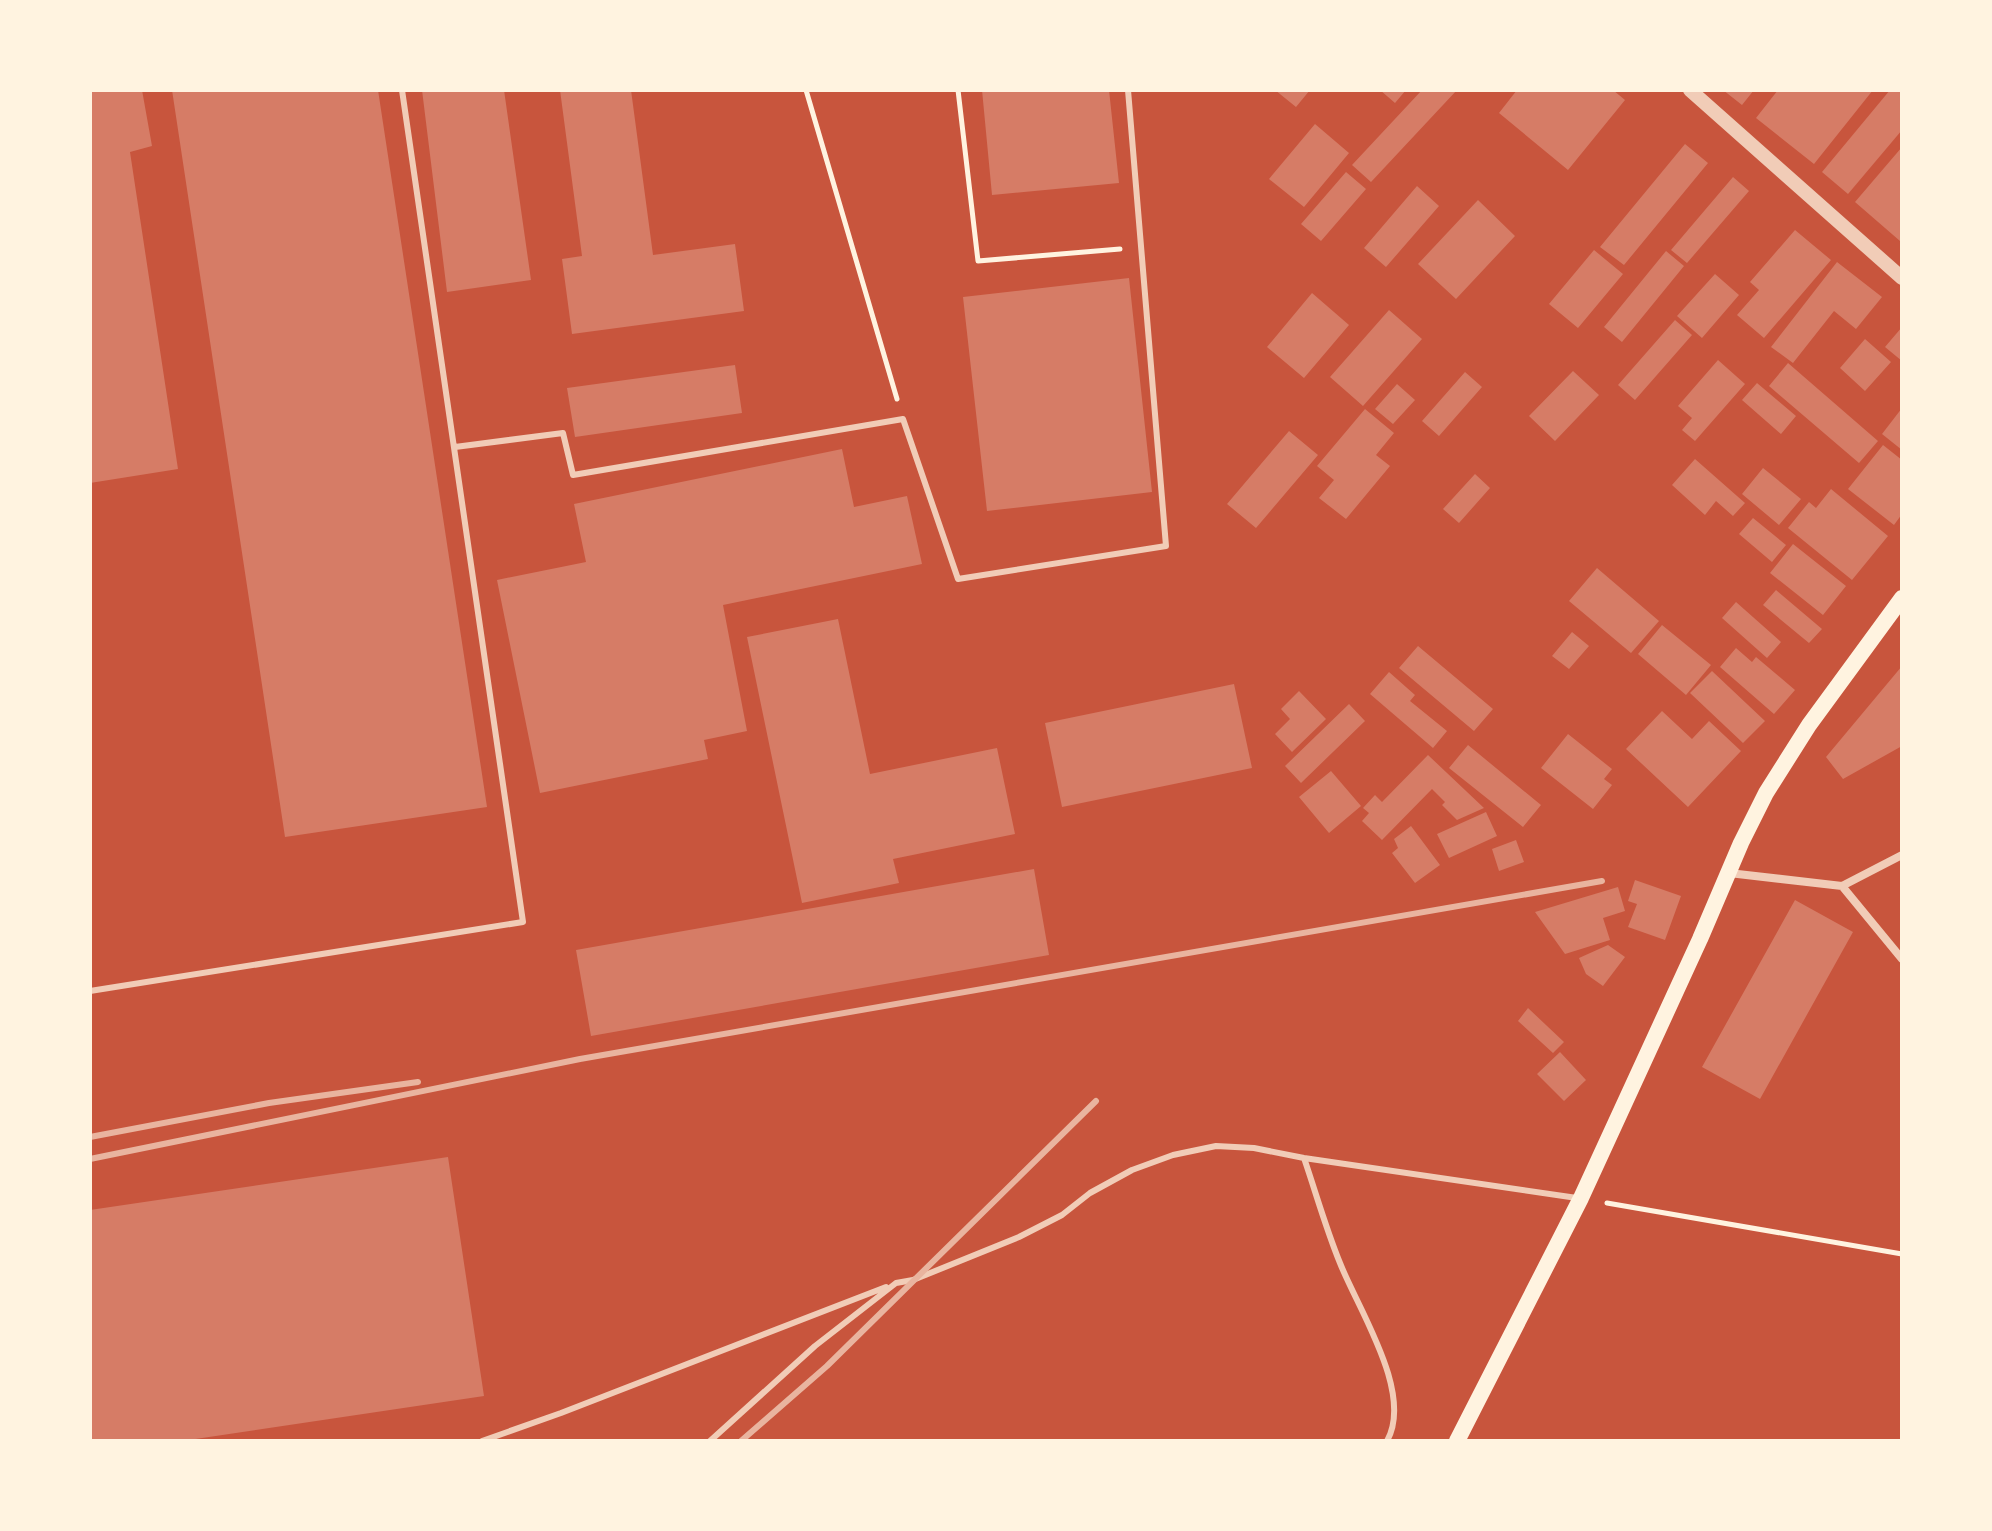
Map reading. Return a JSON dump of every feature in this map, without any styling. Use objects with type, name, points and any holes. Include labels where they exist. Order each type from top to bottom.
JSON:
[{"type":"main road","points":[[1457,1441],[1581,1198],[1741,843],[1778,772],[1902,598]]},
{"type":"street","points":[[1690,90],[1902,278]]},
{"type":"street","points":[[1729,873],[1842,886],[1902,855]]},
{"type":"street","points":[[1842,886],[1902,959]]},
{"type":"lane","points":[[90,991],[523,922],[402,90]]},
{"type":"lane","points":[[455,447],[563,433],[573,475],[903,419],[958,579],[1166,546],[1128,90]]},
{"type":"lane","points":[[482,1441],[896,1283],[913,1280],[1019,1237],[1062,1215],[1090,1193],[1132,1170],[1173,1155],[1216,1146],[1254,1148],[1581,1198]]},
{"type":"lane","points":[[1304,1158],[1340,1264],[1387,1373],[1394,1398],[1395,1417],[1387,1441]]},
{"type":"lane","points":[[710,1441],[815,1346],[896,1283]]},
{"type":"path","points":[[806,90],[903,419]]},
{"type":"path","points":[[958,90],[978,261],[1124,248]]},
{"type":"path","points":[[1581,1198],[1902,1254]]},
{"type":"building","points":[[90,90],[142,90],[152,146],[130,152],[178,469],[90,483]]},
{"type":"building","points":[[172,90],[378,90],[487,807],[285,837]]},
{"type":"building","points":[[422,90],[504,90],[531,280],[447,292]]},
{"type":"building","points":[[560,90],[631,90],[653,255],[735,244],[744,311],[572,334],[562,259],[582,256]]},
{"type":"building","points":[[982,90],[1109,90],[1119,183],[992,195]]},
{"type":"building","points":[[1275,90],[1310,90],[1296,107]]},
{"type":"building","points":[[1380,90],[1406,90],[1395,103]]},
{"type":"building","points":[[1422,90],[1457,90],[1371,182],[1352,165]]},
{"type":"building","points":[[1517,90],[1613,90],[1625,100],[1568,170],[1499,113]]},
{"type":"building","points":[[1723,90],[1754,90],[1742,105]]},
{"type":"building","points":[[1778,90],[1873,90],[1814,164],[1756,118]]},
{"type":"building","points":[[1890,90],[1902,90],[1902,130],[1848,194],[1822,172]]},
{"type":"building","points":[[1315,124],[1349,153],[1304,207],[1269,179]]},
{"type":"building","points":[[1685,144],[1708,163],[1624,265],[1600,247]]},
{"type":"building","points":[[1902,147],[1902,238],[1900,241],[1855,202]]},
{"type":"building","points":[[1346,172],[1366,189],[1321,241],[1301,224]]},
{"type":"building","points":[[1733,177],[1749,191],[1687,263],[1671,250]]},
{"type":"building","points":[[1417,186],[1439,206],[1386,267],[1364,248]]},
{"type":"building","points":[[1478,200],[1515,236],[1456,299],[1418,264]]},
{"type":"building","points":[[1795,230],[1831,260],[1764,338],[1737,315],[1759,290],[1750,282]]},
{"type":"building","points":[[1594,250],[1623,274],[1578,328],[1549,304]]},
{"type":"building","points":[[1666,251],[1684,266],[1622,342],[1604,327]]},
{"type":"building","points":[[1837,262],[1882,297],[1856,329],[1834,311],[1793,363],[1771,347]]},
{"type":"building","points":[[1715,274],[1739,295],[1702,338],[1677,316]]},
{"type":"building","points":[[1129,278],[1152,492],[987,511],[963,297]]},
{"type":"building","points":[[1312,293],[1349,325],[1304,378],[1267,347]]},
{"type":"building","points":[[1389,310],[1422,339],[1363,406],[1330,377]]},
{"type":"building","points":[[1675,320],[1692,335],[1635,400],[1618,385]]},
{"type":"building","points":[[1902,327],[1902,361],[1885,347]]},
{"type":"building","points":[[1865,339],[1891,362],[1865,391],[1840,368]]},
{"type":"building","points":[[1718,360],[1745,384],[1695,441],[1682,430],[1692,418],[1678,406]]},
{"type":"building","points":[[1788,363],[1878,441],[1859,463],[1769,386]]},
{"type":"building","points":[[735,365],[742,413],[575,437],[567,388]]},
{"type":"building","points":[[1573,371],[1599,395],[1555,441],[1529,416]]},
{"type":"building","points":[[1465,372],[1482,387],[1439,436],[1422,421]]},
{"type":"building","points":[[1757,383],[1796,416],[1781,434],[1742,400]]},
{"type":"building","points":[[1397,384],[1415,400],[1393,424],[1375,409]]},
{"type":"building","points":[[1902,408],[1902,450],[1882,434]]},
{"type":"building","points":[[1365,409],[1394,433],[1376,455],[1390,466],[1346,519],[1319,498],[1334,480],[1317,466]]},
{"type":"building","points":[[1289,431],[1318,455],[1256,528],[1227,504]]},
{"type":"building","points":[[1883,445],[1902,460],[1902,514],[1894,525],[1848,489]]},
{"type":"building","points":[[842,449],[854,507],[907,496],[922,564],[723,605],[747,731],[704,740],[708,759],[540,793],[497,580],[586,562],[574,504]]},
{"type":"building","points":[[1695,459],[1745,503],[1733,516],[1716,501],[1705,515],[1672,485]]},
{"type":"building","points":[[1763,468],[1801,499],[1779,525],[1742,494]]},
{"type":"building","points":[[1475,474],[1490,488],[1459,523],[1443,509]]},
{"type":"building","points":[[1831,489],[1888,536],[1852,580],[1788,528],[1809,502],[1816,508]]},
{"type":"building","points":[[1753,518],[1786,545],[1772,562],[1739,534]]},
{"type":"building","points":[[1793,544],[1846,586],[1823,615],[1770,573]]},
{"type":"building","points":[[1597,568],[1659,621],[1631,653],[1569,601]]},
{"type":"building","points":[[1776,590],[1822,629],[1809,643],[1763,605]]},
{"type":"building","points":[[1736,602],[1781,642],[1767,658],[1722,618]]},
{"type":"building","points":[[838,619],[870,774],[997,748],[1015,834],[893,859],[899,883],[802,903],[747,637]]},
{"type":"building","points":[[1662,625],[1711,665],[1686,695],[1638,654]]},
{"type":"building","points":[[1572,632],[1589,646],[1569,669],[1552,656]]},
{"type":"building","points":[[1418,646],[1493,709],[1474,731],[1399,668]]},
{"type":"building","points":[[1736,648],[1752,662],[1756,657],[1795,690],[1774,714],[1720,667]]},
{"type":"building","points":[[1902,666],[1902,746],[1843,779],[1826,757]]},
{"type":"building","points":[[1712,671],[1765,721],[1743,743],[1690,693]]},
{"type":"building","points":[[1389,672],[1415,695],[1410,701],[1447,731],[1433,748],[1370,694]]},
{"type":"building","points":[[1234,684],[1252,768],[1062,807],[1045,723]]},
{"type":"building","points":[[1299,691],[1326,719],[1292,752],[1275,734],[1290,719],[1281,709]]},
{"type":"building","points":[[1349,704],[1365,721],[1301,783],[1285,766]]},
{"type":"building","points":[[1662,711],[1692,739],[1709,721],[1741,751],[1688,807],[1626,749]]},
{"type":"building","points":[[1568,734],[1612,769],[1604,779],[1612,785],[1593,809],[1541,768]]},
{"type":"building","points":[[1468,745],[1541,805],[1523,827],[1449,768]]},
{"type":"building","points":[[1428,755],[1484,808],[1457,820],[1432,789],[1382,840],[1362,821],[1369,813],[1363,808],[1375,795],[1382,802]]},
{"type":"building","points":[[1331,771],[1361,806],[1329,833],[1299,797]]},
{"type":"building","points":[[1486,812],[1497,836],[1449,858],[1437,834]]},
{"type":"building","points":[[1411,826],[1440,865],[1415,883],[1392,853],[1398,848],[1394,839]]},
{"type":"building","points":[[1516,840],[1524,862],[1499,871],[1492,849]]},
{"type":"building","points":[[1034,869],[1049,955],[591,1036],[576,950]]},
{"type":"building","points":[[1635,880],[1681,896],[1665,940],[1628,927],[1637,904],[1628,901]]},
{"type":"building","points":[[1618,887],[1625,911],[1603,918],[1610,940],[1565,954],[1535,912]]},
{"type":"building","points":[[1795,900],[1853,932],[1760,1099],[1702,1067]]},
{"type":"building","points":[[1608,945],[1625,957],[1603,986],[1586,974],[1579,958]]},
{"type":"building","points":[[1528,1008],[1564,1042],[1553,1053],[1518,1021]]},
{"type":"building","points":[[1560,1052],[1586,1080],[1564,1101],[1537,1074]]},
{"type":"building","points":[[448,1157],[484,1396],[182,1441],[90,1441],[90,1210]]},
{"type":"railway","points":[[90,1159],[580,1059],[1602,881]]},
{"type":"railway","points":[[90,1137],[269,1103],[418,1082]]},
{"type":"railway","points":[[741,1441],[827,1366],[1096,1101]]}]
